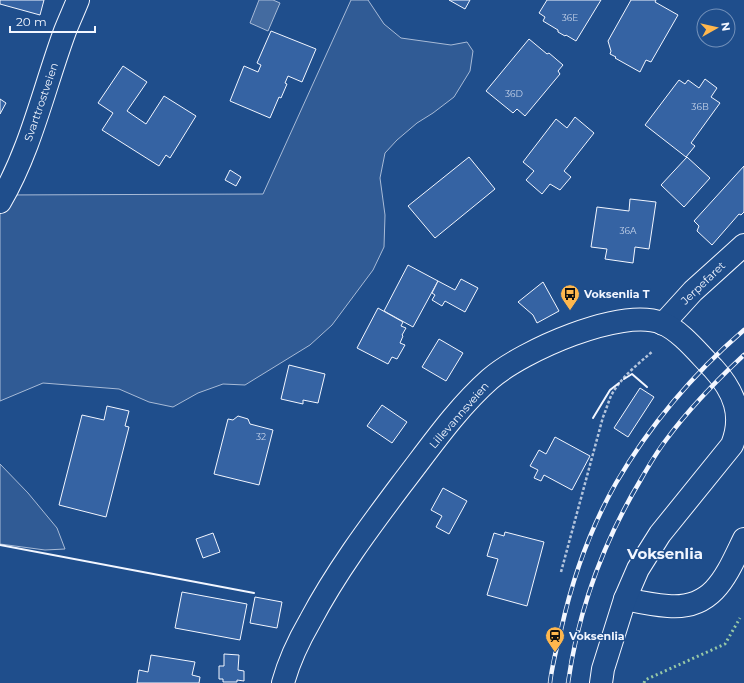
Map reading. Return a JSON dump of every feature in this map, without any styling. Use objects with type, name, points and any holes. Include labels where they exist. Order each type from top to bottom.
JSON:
[{"type":"street","name":"Svarttrostveien","points":[[0,202],[9,186],[31,134],[65,31],[78,0]]},
{"type":"street","name":"Jerpefaret","points":[[663,324],[693,291],[744,245]]},
{"type":"street","name":"Lillevannsveien","points":[[283,683],[302,636],[324,593],[353,550],[437,438],[478,390],[492,377],[510,365],[555,341],[606,324],[641,320],[663,324],[675,331],[716,371],[733,395],[736,405],[738,425],[732,445],[660,534],[641,563],[625,600],[603,669],[601,683]]},
{"type":"street","points":[[625,600],[668,606],[687,605],[706,598],[717,589],[726,576],[744,539]]},
{"type":"path","points":[[561,572],[603,417],[611,396],[621,382],[653,351]]},
{"type":"shaded area","points":[[259,0],[273,0],[280,3],[268,31],[250,23]]},
{"type":"shaded area","points":[[351,0],[368,0],[384,24],[401,38],[451,45],[467,42],[473,51],[470,71],[454,97],[417,123],[397,140],[385,153],[380,178],[385,215],[384,247],[373,270],[332,325],[310,345],[245,385],[223,384],[198,393],[173,407],[149,402],[119,389],[43,383],[0,401],[0,195],[263,194]]},
{"type":"shaded area","points":[[0,464],[28,493],[57,528],[65,549],[45,550],[0,544]]},
{"type":"building","points":[[0,0],[44,0],[40,15],[0,4]]},
{"type":"building","points":[[449,0],[470,0],[465,9]]},
{"type":"building","points":[[547,0],[601,0],[576,41],[558,32],[558,30],[543,21],[545,17],[539,13]]},
{"type":"building","points":[[631,0],[656,0],[655,2],[678,15],[651,62],[646,60],[640,72],[610,54],[611,51],[608,41]]},
{"type":"building","points":[[271,31],[316,49],[302,82],[288,76],[285,83],[287,84],[281,98],[279,97],[270,118],[230,101],[244,66],[258,72],[261,65],[257,63]]},
{"type":"building","points":[[529,39],[563,65],[558,71],[560,74],[525,116],[517,109],[513,113],[486,91]]},
{"type":"building","points":[[123,66],[147,82],[127,111],[146,124],[164,96],[196,116],[170,158],[166,155],[159,166],[102,130],[113,113],[98,103]]},
{"type":"building","points":[[705,79],[717,88],[711,97],[720,103],[691,143],[695,146],[686,157],[645,125],[679,80],[685,84],[688,80],[699,88]]},
{"type":"building","points":[[0,99],[6,103],[0,114]]},
{"type":"building","points":[[575,117],[594,133],[564,171],[571,177],[560,190],[550,184],[542,194],[526,180],[534,171],[523,162],[556,119],[567,128]]},
{"type":"building","points":[[469,157],[495,189],[435,238],[408,206]]},
{"type":"building","points":[[687,157],[710,178],[684,207],[661,185]]},
{"type":"building","points":[[744,166],[744,212],[741,215],[739,214],[712,245],[697,231],[699,226],[694,221]]},
{"type":"building","points":[[230,170],[241,177],[236,186],[225,180]]},
{"type":"building","points":[[630,199],[656,202],[649,249],[635,247],[633,263],[605,259],[607,249],[591,247],[597,207],[629,211]]},
{"type":"building","points":[[408,265],[438,281],[413,327],[384,311]]},
{"type":"building","points":[[461,279],[478,288],[465,312],[445,301],[442,306],[432,300],[435,295],[432,293],[438,281],[455,290]]},
{"type":"building","points":[[543,282],[559,311],[537,323],[533,315],[518,302]]},
{"type":"building","points":[[378,308],[403,322],[401,326],[406,328],[400,343],[405,345],[397,359],[392,357],[388,364],[357,348]]},
{"type":"building","points":[[439,339],[463,353],[446,381],[422,367]]},
{"type":"building","points":[[289,365],[325,374],[318,403],[303,400],[303,404],[281,399]]},
{"type":"building","points":[[640,388],[654,397],[628,437],[614,428]]},
{"type":"building","points":[[382,405],[407,422],[392,443],[367,426]]},
{"type":"building","points":[[107,406],[129,411],[125,426],[129,427],[106,517],[59,505],[82,415],[104,420]]},
{"type":"building","points":[[238,416],[248,419],[250,424],[273,430],[259,485],[214,474],[228,419],[233,420]]},
{"type":"building","points":[[555,437],[590,456],[572,490],[544,475],[541,481],[534,478],[538,470],[530,466],[539,450],[546,454]]},
{"type":"building","points":[[443,488],[467,501],[449,534],[436,527],[442,516],[431,510]]},
{"type":"building","points":[[505,532],[544,542],[527,606],[487,595],[498,559],[487,556],[494,533],[504,536]]},
{"type":"building","points":[[213,533],[220,552],[203,558],[196,539]]},
{"type":"building","points":[[182,592],[247,604],[240,640],[175,628]]},
{"type":"building","points":[[255,597],[282,602],[277,628],[250,623]]},
{"type":"building","points":[[224,654],[239,655],[238,670],[244,671],[244,681],[237,680],[237,682],[223,682],[223,679],[219,679],[219,666],[224,666]]},
{"type":"building","points":[[151,655],[195,662],[192,675],[200,677],[199,683],[137,683],[139,670],[148,672]]},
{"type":"railway","points":[[550,683],[565,611],[583,554],[598,518],[616,483],[658,420],[690,382],[744,330]]},
{"type":"railway","points":[[568,683],[572,656],[585,604],[604,553],[627,505],[662,445],[703,396],[744,355]]},
{"type":"hedge","points":[[644,683],[645,680],[725,644],[740,618]]},
{"type":"wall","points":[[624,379],[632,374],[647,387]]},
{"type":"wall","points":[[593,418],[610,390],[619,383]]},
{"type":"wall","points":[[0,545],[254,593]]},
{"type":"place","name":"Voksenlia T","points":[[570,311]]},
{"type":"place","name":"Voksenlia","points":[[555,653]]},
{"type":"district","name":"Voksenlia","points":[[665,554]]}]
